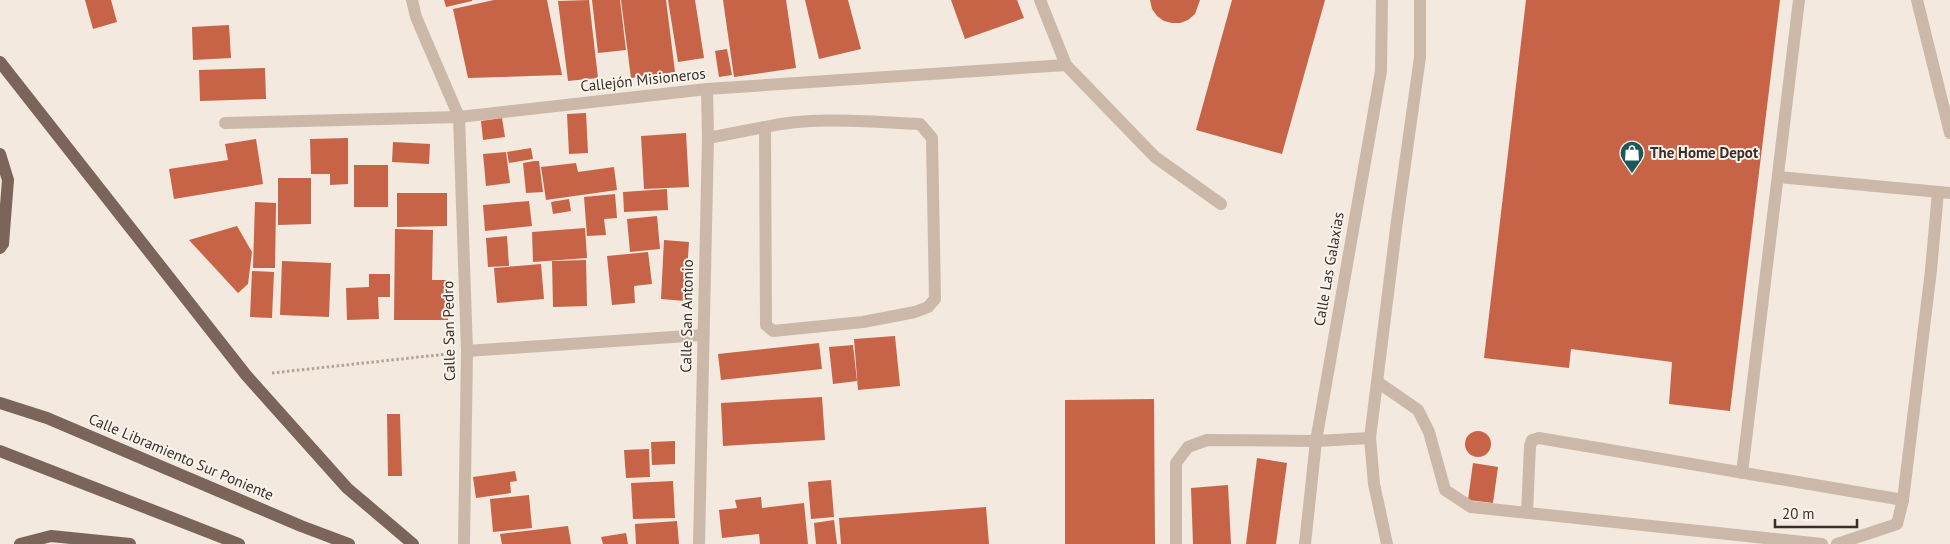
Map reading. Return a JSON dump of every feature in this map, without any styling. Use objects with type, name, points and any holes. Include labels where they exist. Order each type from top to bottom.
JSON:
[{"type":"main road","points":[[0,62],[246,375],[347,488],[413,544]]},
{"type":"main road","points":[[0,154],[8,180],[3,244],[0,248]]},
{"type":"main road","name":"Calle Libramiento Sur Poniente","points":[[0,403],[47,418],[301,526],[349,544]]},
{"type":"main road","points":[[0,451],[239,544]]},
{"type":"main road","points":[[20,544],[51,536],[130,544]]},
{"type":"street","points":[[412,0],[416,17],[459,117]]},
{"type":"street","points":[[1040,0],[1066,65],[1155,158],[1221,204]]},
{"type":"street","name":"Calle Las Galaxias","points":[[1305,544],[1316,441],[1380,71],[1382,0]]},
{"type":"street","points":[[1387,544],[1374,484],[1370,438],[1420,57],[1420,0]]},
{"type":"street","points":[[1742,472],[1798,0]]},
{"type":"street","points":[[1917,0],[1950,133]]},
{"type":"street","name":"Callejón Misioneros","points":[[225,123],[459,117],[707,89],[1066,65]]},
{"type":"street","name":"Calle San Antonio","points":[[699,544],[702,335],[708,138],[707,89]]},
{"type":"street","name":"Calle San Pedro","points":[[459,117],[467,351],[464,544]]},
{"type":"street","points":[[708,138],[788,122],[811,120],[920,124],[932,138],[935,299],[928,307],[915,312],[863,322],[773,331],[766,325],[765,127]]},
{"type":"street","points":[[1778,177],[1944,193],[1931,270],[1903,500],[1897,524],[1837,544]]},
{"type":"street","points":[[467,351],[702,335]]},
{"type":"street","points":[[1378,384],[1418,410],[1429,432],[1445,490],[1470,507],[1822,544]]},
{"type":"street","points":[[1176,544],[1176,463],[1188,447],[1207,440],[1316,441],[1370,438]]},
{"type":"street","points":[[1527,513],[1530,446],[1532,440],[1539,438],[1903,500]]},
{"type":"path","points":[[246,375],[467,351]]},
{"type":"building","points":[[85,0],[111,0],[117,22],[93,29]]},
{"type":"building","points":[[444,0],[472,0],[472,1],[446,7]]},
{"type":"building","points":[[494,0],[547,0],[562,75],[468,78],[453,9]]},
{"type":"building","points":[[589,0],[598,78],[568,81],[558,1]]},
{"type":"building","points":[[592,0],[620,0],[626,50],[598,53]]},
{"type":"building","points":[[621,0],[666,0],[675,72],[631,78]]},
{"type":"building","points":[[668,0],[695,0],[704,58],[678,62]]},
{"type":"building","points":[[723,0],[786,0],[796,68],[734,77]]},
{"type":"building","points":[[805,0],[848,0],[861,49],[819,59]]},
{"type":"building","points":[[951,0],[1017,0],[1024,18],[965,39]]},
{"type":"building","points":[[1150,0],[1200,0],[1195,14],[1188,20],[1172,23],[1164,21],[1157,16],[1152,9]]},
{"type":"building","points":[[1232,0],[1325,0],[1282,154],[1196,130]]},
{"type":"building","name":"The Home Depot","points":[[1526,0],[1780,0],[1730,411],[1669,404],[1672,362],[1571,349],[1569,368],[1484,358]]},
{"type":"building","points":[[229,25],[231,58],[193,60],[192,27]]},
{"type":"building","points":[[727,49],[732,75],[719,77],[715,51]]},
{"type":"building","points":[[265,68],[266,99],[200,101],[199,70]]},
{"type":"building","points":[[586,113],[588,153],[569,154],[567,114]]},
{"type":"building","points":[[502,118],[505,137],[483,140],[481,121]]},
{"type":"building","points":[[686,133],[689,187],[644,189],[641,136]]},
{"type":"building","points":[[348,138],[348,184],[330,185],[330,174],[311,174],[310,139]]},
{"type":"building","points":[[256,139],[263,184],[174,199],[169,169],[228,160],[225,144]]},
{"type":"building","points":[[393,142],[430,144],[429,164],[392,162]]},
{"type":"building","points":[[531,148],[533,159],[509,163],[507,152]]},
{"type":"building","points":[[506,152],[510,183],[486,186],[483,154]]},
{"type":"building","points":[[539,161],[543,192],[526,193],[523,163]]},
{"type":"building","points":[[576,163],[578,172],[614,167],[617,190],[546,200],[541,167]]},
{"type":"building","points":[[354,165],[388,165],[388,207],[354,207]]},
{"type":"building","points":[[278,178],[311,178],[311,224],[278,225]]},
{"type":"building","points":[[667,189],[668,210],[624,212],[623,192]]},
{"type":"building","points":[[397,193],[447,193],[447,226],[397,227]]},
{"type":"building","points":[[615,194],[617,218],[604,219],[606,235],[587,236],[584,197]]},
{"type":"building","points":[[569,199],[571,211],[553,214],[551,202]]},
{"type":"building","points":[[529,201],[532,226],[485,231],[483,205]]},
{"type":"building","points":[[255,202],[276,203],[275,268],[253,268]]},
{"type":"building","points":[[657,216],[660,249],[630,252],[627,219]]},
{"type":"building","points":[[237,226],[252,252],[248,284],[238,293],[189,240]]},
{"type":"building","points":[[585,228],[587,258],[533,262],[532,232]]},
{"type":"building","points":[[395,229],[433,230],[432,280],[448,280],[448,320],[394,320]]},
{"type":"building","points":[[507,236],[509,266],[488,267],[486,238]]},
{"type":"building","points":[[664,240],[689,242],[685,301],[661,299]]},
{"type":"building","points":[[648,252],[652,284],[634,286],[635,303],[612,305],[607,256]]},
{"type":"building","points":[[586,260],[587,306],[553,307],[552,261]]},
{"type":"building","points":[[282,261],[331,263],[329,317],[280,315]]},
{"type":"building","points":[[541,264],[544,299],[497,303],[494,268]]},
{"type":"building","points":[[252,271],[274,272],[272,318],[250,317]]},
{"type":"building","points":[[369,274],[390,274],[390,297],[378,297],[379,319],[347,320],[346,288],[369,287]]},
{"type":"building","points":[[895,336],[900,386],[858,390],[854,339]]},
{"type":"building","points":[[819,343],[822,369],[721,380],[718,354]]},
{"type":"building","points":[[853,345],[857,381],[833,384],[829,347]]},
{"type":"building","points":[[822,397],[825,440],[723,446],[721,403]]},
{"type":"building","points":[[1154,399],[1155,544],[1065,544],[1065,400]]},
{"type":"building","points":[[387,414],[400,414],[402,476],[388,476]]},
{"type":"building","points":[[1478,431],[1487,435],[1491,444],[1487,453],[1478,457],[1469,453],[1465,444],[1469,435]]},
{"type":"building","points":[[675,441],[675,464],[652,465],[651,442]]},
{"type":"building","points":[[649,449],[650,477],[626,478],[624,450]]},
{"type":"building","points":[[1257,458],[1287,463],[1276,544],[1246,544]]},
{"type":"building","points":[[1473,463],[1498,467],[1493,503],[1468,500]]},
{"type":"building","points":[[515,471],[517,481],[510,482],[511,493],[476,498],[473,477]]},
{"type":"building","points":[[831,480],[834,517],[811,519],[808,482]]},
{"type":"building","points":[[673,481],[675,518],[633,519],[631,483]]},
{"type":"building","points":[[1228,485],[1231,544],[1193,544],[1191,488]]},
{"type":"building","points":[[529,495],[532,528],[493,532],[490,499]]},
{"type":"building","points":[[761,497],[762,508],[804,503],[808,544],[760,544],[759,534],[722,538],[719,510],[737,508],[735,500]]},
{"type":"building","points":[[986,507],[989,544],[841,544],[839,518]]},
{"type":"building","points":[[834,520],[837,544],[816,544],[814,523]]},
{"type":"building","points":[[677,521],[679,544],[636,544],[635,524]]},
{"type":"building","points":[[568,526],[571,544],[502,544],[500,534]]},
{"type":"building","points":[[626,533],[628,544],[603,544],[601,537]]},
{"type":"place","name":"The Home Depot","points":[[1632,174]]}]
